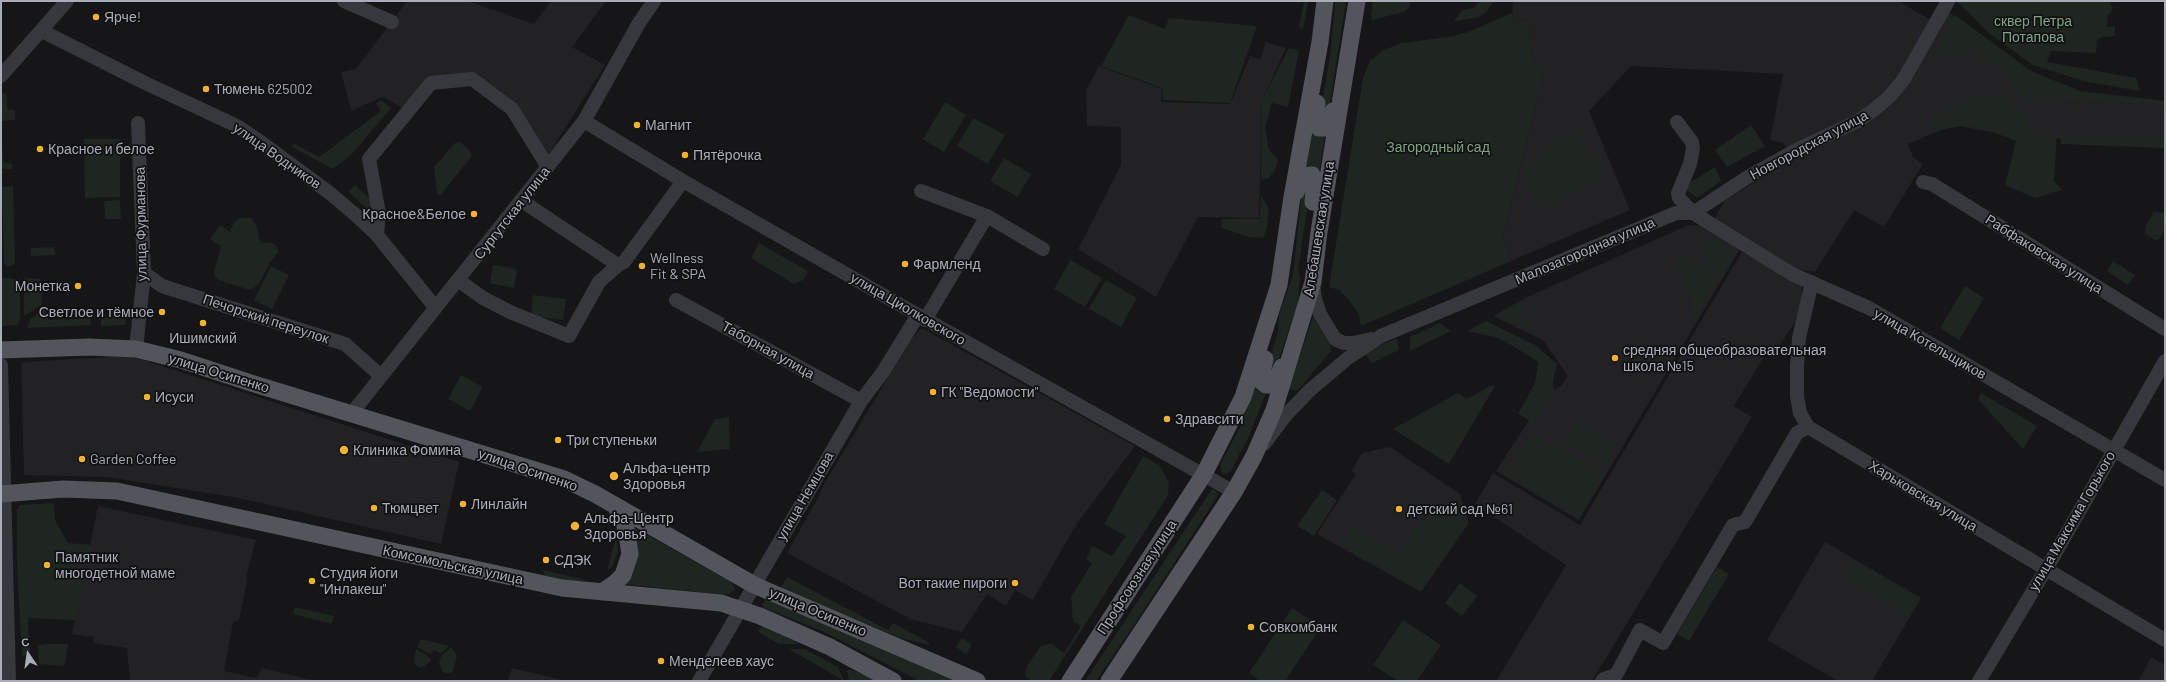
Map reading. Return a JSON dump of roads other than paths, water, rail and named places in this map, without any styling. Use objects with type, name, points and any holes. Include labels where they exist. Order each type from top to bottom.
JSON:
[{"type":"main road","points":[[1204,474],[1243,397],[1270,318],[1279,285],[1292,197],[1326,1]]},
{"type":"main road","name":"Алебашевская улица","points":[[1234,492],[1254,456],[1273,388],[1293,352],[1313,282],[1319,232],[1357,1]]},
{"type":"main road","points":[[1316,62],[1320,87],[1315,121],[1319,128],[1327,128],[1330,124],[1335,105],[1341,94]]},
{"type":"main road","points":[[1292,197],[1298,190],[1303,176],[1312,175],[1315,182],[1312,211],[1319,232]]},
{"type":"main road","points":[[1270,318],[1272,333],[1260,375],[1260,380],[1273,388]]},
{"type":"main road","name":"улица Осипенко","points":[[1,350],[89,347],[136,348],[182,360],[251,383],[564,479],[615,505],[754,585],[977,681]]},
{"type":"main road","name":"Профсоюзная улица","points":[[1070,681],[1204,474]]},
{"type":"main road","name":"Комсомольская улица","points":[[3,494],[63,489],[117,491],[562,588],[706,601],[741,609],[830,648],[893,681]]},
{"type":"main road","points":[[1109,681],[1234,492]]},
{"type":"main road","points":[[602,592],[616,583],[623,575],[630,554],[626,528],[615,505]]},
{"type":"street","points":[[1,76],[67,1]]},
{"type":"street","points":[[344,1],[392,22]]},
{"type":"street","name":"Сургутская улица","points":[[352,413],[584,122],[639,23],[654,1]]},
{"type":"street","name":"Новгородская улица","points":[[1694,213],[1746,178],[1798,149],[1858,120],[1875,109],[1890,96],[1904,79],[1948,1]]},
{"type":"street","name":"улица Водников","points":[[42,31],[237,126],[331,194],[377,235],[435,307]]},
{"type":"street","points":[[377,235],[379,213],[369,159],[431,83],[472,79],[512,109],[548,167]]},
{"type":"street","name":"улица Циолковского","points":[[584,122],[683,181],[921,318],[1234,492]]},
{"type":"street","points":[[1677,122],[1692,142],[1693,150],[1690,164],[1678,193],[1679,198],[1694,213]]},
{"type":"street","name":"улица Фурманова","points":[[136,348],[144,273],[138,123]]},
{"type":"street","points":[[458,280],[482,298],[510,312],[569,336],[599,282],[618,265],[624,262],[683,181]]},
{"type":"street","name":"Рабфаковская улица","points":[[1923,182],[1932,184],[2165,329]]},
{"type":"street","points":[[921,191],[987,216],[1044,249]]},
{"type":"street","points":[[522,201],[618,265]]},
{"type":"street","name":"Малозагородная улица","points":[[1313,282],[1315,299],[1320,314],[1335,339],[1344,343],[1353,343],[1382,336],[1676,213],[1694,213]]},
{"type":"street","name":"улица Котельщиков","points":[[1694,213],[1792,274],[1869,308],[2165,480]]},
{"type":"street","name":"улица Немцова","points":[[699,681],[861,401],[921,318],[987,216]]},
{"type":"street","name":"Печорский переулок","points":[[144,273],[162,286],[345,344],[381,376]]},
{"type":"street","points":[[1602,681],[1604,679],[1619,678],[1640,630],[1663,643],[1733,525],[1745,522],[1797,433],[1808,428],[1800,413],[1797,396],[1797,366],[1799,338],[1812,282]]},
{"type":"street","name":"Таборная улица","points":[[676,300],[861,401]]},
{"type":"street","name":"Малозагородная улица","points":[[1254,456],[1300,400],[1338,366],[1382,336]]},
{"type":"street","points":[[1,366],[3,494],[9,681]]},
{"type":"street","name":"улица Максима Горького","points":[[1979,681],[2046,569],[2113,450],[2163,368]]},
{"type":"street","points":[[1273,388],[1300,400]]},
{"type":"street","name":"Харьковская улица","points":[[1808,428],[2165,640]]},
{"type":"place","name":"Ярче!","points":[[96,17]]},
{"type":"place","name":"Тюмень 625002","points":[[206,89]]},
{"type":"place","name":"Магнит","points":[[637,125]]},
{"type":"place","name":"Красное и белое","points":[[40,149]]},
{"type":"place","name":"Пятёрочка","points":[[685,155]]},
{"type":"place","name":"Красное&Белое","points":[[474,214]]},
{"type":"place","name":"Фармленд","points":[[905,264]]},
{"type":"place","name":"Wellness Fit & SPA","points":[[642,266]]},
{"type":"place","name":"Монетка","points":[[78,286]]},
{"type":"place","name":"Светлое и тёмное","points":[[162,312]]},
{"type":"place","name":"Ишимский","points":[[203,323]]},
{"type":"place","name":"средняя общеобразовательная школа №15","points":[[1615,358]]},
{"type":"place","name":"ГК \"Ведомости\"","points":[[933,392]]},
{"type":"place","name":"Исуси","points":[[147,397]]},
{"type":"place","name":"Здравсити","points":[[1167,419]]},
{"type":"place","name":"Три ступеньки","points":[[558,440]]},
{"type":"place","name":"Клиника Фомина","points":[[344,450]]},
{"type":"place","name":"Garden Coffee","points":[[82,459]]},
{"type":"place","name":"Альфа-центр Здоровья","points":[[614,476]]},
{"type":"place","name":"Линлайн","points":[[463,504]]},
{"type":"place","name":"Тюмцвет","points":[[374,508]]},
{"type":"place","name":"детский сад №61","points":[[1399,509]]},
{"type":"place","name":"Альфа-Центр Здоровья","points":[[575,526]]},
{"type":"place","name":"СДЭК","points":[[546,560]]},
{"type":"place","name":"Памятник многодетной маме","points":[[47,565]]},
{"type":"place","name":"Студия йоги \"Инлакеш\"","points":[[312,581]]},
{"type":"place","name":"Вот такие пироги","points":[[1015,583]]},
{"type":"place","name":"Совкомбанк","points":[[1251,627]]},
{"type":"place","name":"Менделеев хаус","points":[[661,661]]},
{"type":"park label","name":"сквер Петра Потапова","points":[[2033,30]]},
{"type":"park label","name":"Загородный сад","points":[[1438,147]]}]
